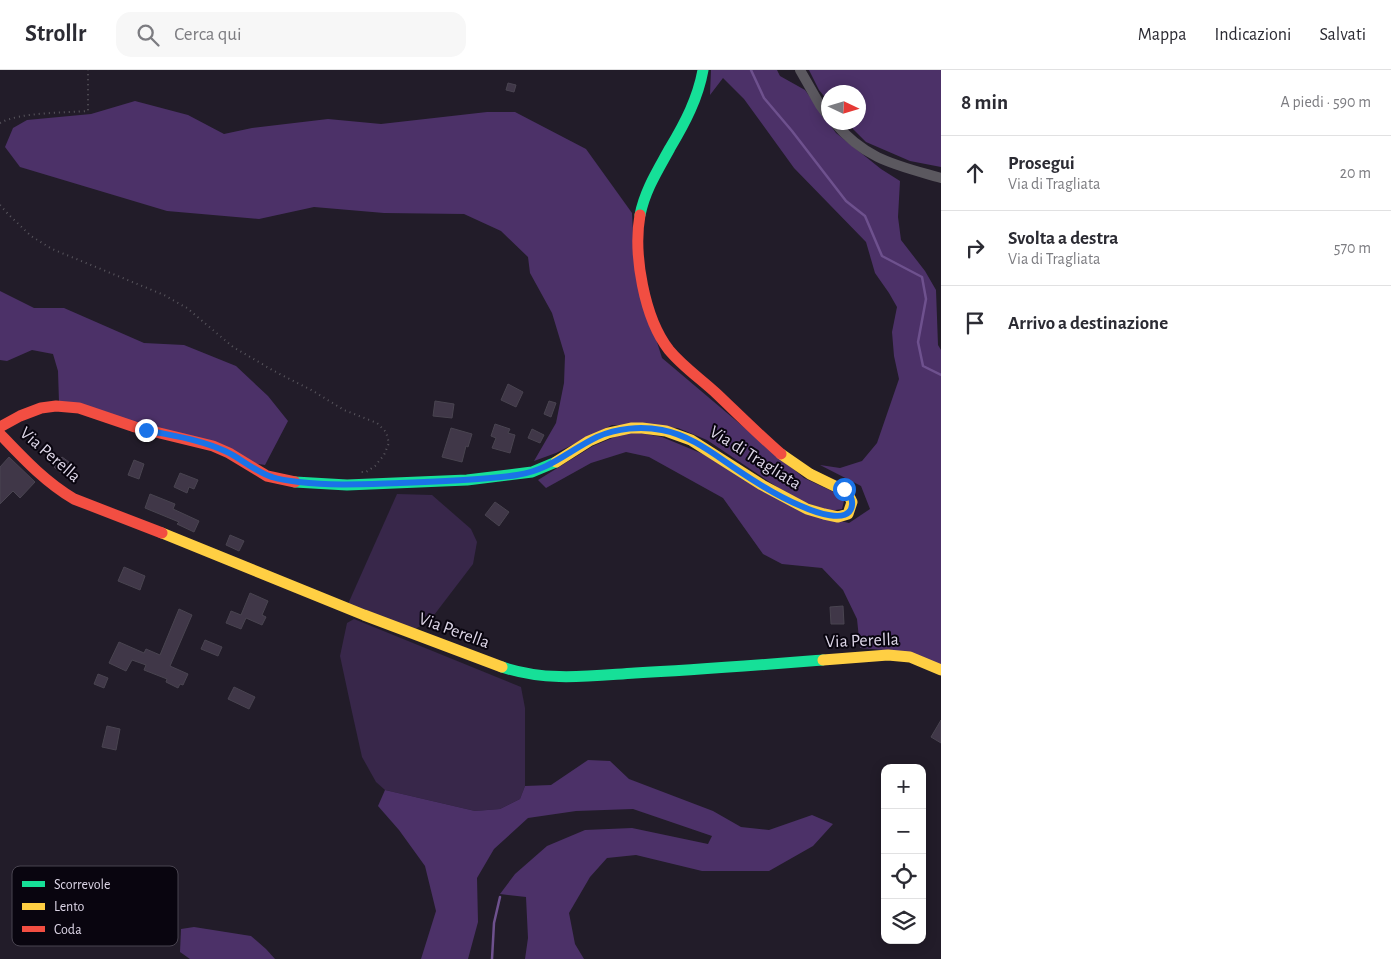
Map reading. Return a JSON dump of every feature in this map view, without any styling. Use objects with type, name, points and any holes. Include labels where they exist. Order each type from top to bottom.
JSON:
[{"type":"street","name":"Via di Tragliata","points":[[0,427],[24,414],[42,408],[61,406],[74,408],[146,430],[182,437],[215,447],[230,453],[273,478],[313,484],[338,485],[434,482],[517,475],[547,466],[608,433],[626,429],[654,428],[693,440],[770,490],[801,506],[834,516],[847,514],[852,504],[847,492],[806,471],[771,446],[674,355],[659,334],[651,315],[644,290],[640,261],[638,234],[640,211],[651,182],[694,103],[703,70]]},
{"type":"street","points":[[800,70],[821,107]]},
{"type":"street","points":[[841,130],[862,148],[878,158],[941,178]]},
{"type":"street","name":"Via Perella","points":[[0,434],[51,483],[74,499],[164,533],[419,637],[525,675],[562,678],[888,654],[910,657],[941,670]]},
{"type":"path","points":[[0,123],[4,120],[32,115],[88,111],[88,70]]},
{"type":"path","points":[[0,205],[31,236],[52,249],[164,295],[187,308],[233,347],[344,410],[377,423],[386,432],[388,443],[384,455],[375,466],[366,472],[357,473]]},
{"type":"shaded area","points":[[711,70],[777,70],[780,76],[805,90],[821,112],[821,130],[834,130],[881,169],[900,181],[898,217],[901,240],[925,271],[936,290],[938,345],[941,350],[941,668],[895,651],[860,648],[857,619],[843,590],[822,568],[782,564],[763,554],[723,498],[649,457],[626,452],[591,463],[546,488],[538,480],[593,446],[629,431],[662,437],[703,454],[806,513],[849,523],[870,509],[861,486],[820,465],[840,468],[862,461],[877,443],[899,379],[894,356],[892,332],[897,307],[875,273],[866,242],[794,168],[744,99],[723,78],[710,95]]},
{"type":"shaded area","points":[[809,70],[941,70],[941,167],[910,161],[866,142],[854,130],[866,130],[866,85],[821,85],[821,92]]},
{"type":"shaded area","points":[[135,101],[188,115],[224,134],[252,128],[328,119],[381,124],[487,112],[515,112],[586,149],[632,213],[635,272],[662,358],[804,478],[838,494],[844,501],[842,509],[830,511],[795,499],[707,440],[678,428],[612,425],[556,453],[534,461],[556,423],[564,383],[565,356],[552,313],[530,273],[528,257],[501,231],[464,214],[384,213],[314,207],[259,219],[167,211],[20,167],[5,147],[13,128],[27,120],[91,114]]},
{"type":"shaded area","points":[[0,291],[34,308],[64,308],[144,343],[184,345],[236,366],[268,396],[288,421],[265,465],[252,463],[59,402],[58,371],[53,354],[32,350],[7,361],[0,360]]},
{"type":"shaded area","points":[[397,494],[432,495],[471,529],[477,542],[473,564],[431,619],[414,630],[348,604]]},
{"type":"shaded area","points":[[354,619],[521,687],[525,708],[525,786],[520,799],[500,809],[475,811],[385,790],[376,782],[362,757],[340,656],[347,623]]},
{"type":"shaded area","points":[[588,760],[610,761],[629,779],[713,811],[741,827],[769,830],[812,815],[833,824],[813,846],[769,871],[702,871],[636,855],[607,858],[590,877],[569,913],[575,944],[584,959],[525,959],[528,938],[526,897],[500,894],[515,874],[547,846],[585,830],[632,828],[708,844],[712,836],[633,809],[576,811],[528,818],[494,849],[477,878],[478,922],[468,959],[421,959],[436,911],[425,866],[399,830],[378,806],[385,790],[475,811],[500,809],[520,799],[525,786],[551,785]]},
{"type":"shaded area","points":[[194,927],[251,936],[275,959],[190,959],[180,952],[181,929]]},
{"type":"building","points":[[508,83],[516,85],[514,92],[506,90]]},
{"type":"building","points":[[508,384],[523,392],[516,407],[501,400]]},
{"type":"building","points":[[435,401],[454,404],[452,418],[433,416]]},
{"type":"building","points":[[549,401],[556,403],[551,417],[544,414]]},
{"type":"building","points":[[495,424],[510,429],[508,433],[515,435],[510,453],[492,448],[496,438],[491,436]]},
{"type":"building","points":[[451,428],[472,434],[468,447],[466,446],[462,462],[442,457]]},
{"type":"building","points":[[532,429],[544,435],[540,443],[528,438]]},
{"type":"building","points":[[9,457],[35,482],[20,498],[13,491],[0,504],[0,467]]},
{"type":"building","points":[[62,457],[69,462],[61,473],[54,467]]},
{"type":"building","points":[[134,460],[144,464],[139,479],[128,475]]},
{"type":"building","points":[[180,473],[198,480],[194,489],[189,487],[187,493],[174,487]]},
{"type":"building","points":[[150,494],[175,504],[173,509],[199,521],[194,532],[177,524],[179,522],[145,508]]},
{"type":"building","points":[[495,502],[509,512],[499,526],[485,515]]},
{"type":"building","points":[[230,535],[244,541],[239,551],[226,545]]},
{"type":"building","points":[[124,567],[145,576],[140,590],[118,581]]},
{"type":"building","points":[[250,593],[268,601],[262,615],[266,617],[262,625],[246,618],[241,629],[226,623],[231,611],[241,615]]},
{"type":"building","points":[[843,606],[844,624],[831,624],[830,607]]},
{"type":"building","points":[[179,609],[192,615],[170,666],[188,674],[183,685],[180,684],[178,688],[166,682],[167,679],[144,670],[146,665],[132,660],[126,671],[109,663],[119,642],[144,653],[146,649],[160,655]]},
{"type":"building","points":[[205,640],[222,647],[218,656],[201,649]]},
{"type":"building","points":[[98,674],[108,678],[104,688],[94,684]]},
{"type":"building","points":[[234,687],[255,697],[249,709],[228,699]]},
{"type":"building","points":[[941,720],[941,743],[931,737]]},
{"type":"building","points":[[107,726],[120,729],[116,750],[102,747]]},
{"type":"waterway","points":[[751,70],[764,98],[846,201],[865,216],[882,256],[922,277],[926,299],[918,342],[923,366],[941,375]]},
{"type":"waterway","points":[[492,959],[494,923],[500,897]]},
{"type":"traffic: fast","points":[[640,215],[652,180],[690,110],[703,70]]},
{"type":"traffic: fast","points":[[295,482],[347,485],[467,480],[532,472],[556,462]]},
{"type":"traffic: fast","points":[[502,667],[535,675],[568,677],[823,660]]},
{"type":"traffic: slow","points":[[556,462],[589,441],[608,433],[631,428],[666,431],[691,440],[762,485],[807,509],[838,517],[848,514],[852,502],[845,491],[810,474],[781,454]]},
{"type":"traffic: slow","points":[[162,533],[364,615],[502,667]]},
{"type":"traffic: slow","points":[[823,660],[888,655],[910,657],[941,670]]},
{"type":"traffic: jam","points":[[640,215],[638,248],[642,285],[660,337],[680,362],[781,454]]},
{"type":"traffic: jam","points":[[0,427],[20,416],[41,408],[56,406],[79,408],[135,427],[213,446],[229,453],[267,476],[295,482]]},
{"type":"traffic: jam","points":[[0,434],[44,477],[74,499],[162,533]]},
{"type":"route","points":[[146,430],[182,437],[215,447],[230,453],[273,478],[328,485],[346,485],[434,482],[517,475],[556,462],[599,436],[618,430],[654,428],[693,440],[770,490],[817,512],[836,516],[848,513],[852,507],[852,501],[844,489]]}]
